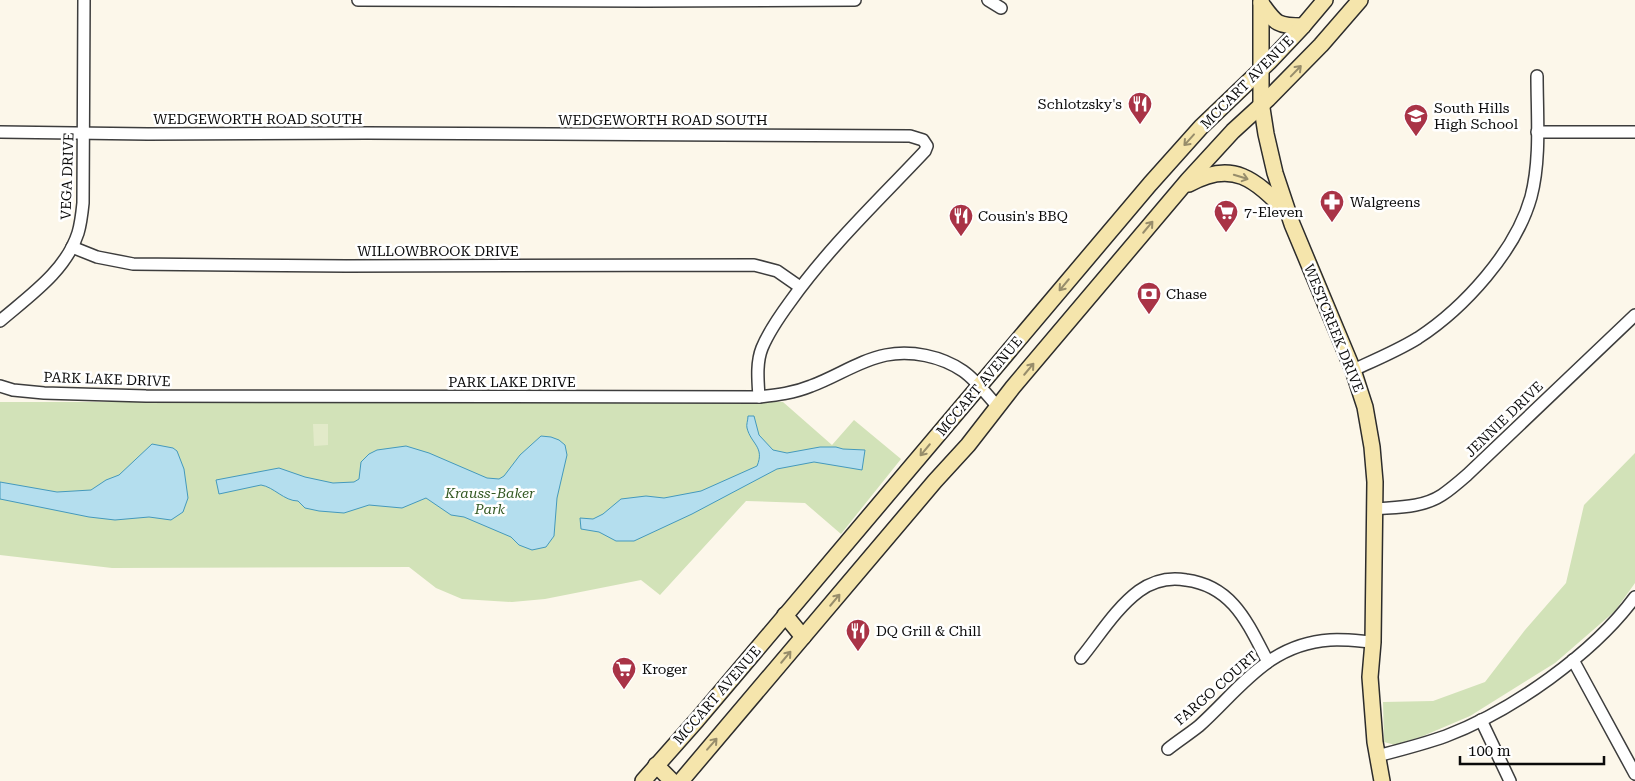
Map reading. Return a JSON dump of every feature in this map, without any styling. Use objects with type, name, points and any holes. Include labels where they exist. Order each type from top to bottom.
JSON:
[{"type":"main road","name":"MCCART AVENUE","points":[[643,781],[697,720],[1095,248],[1201,127],[1303,26],[1325,0]]},
{"type":"main road","name":"MCCART AVENUE","points":[[680,781],[935,481],[968,445],[998,406],[1179,190],[1233,131],[1262,106],[1321,45],[1360,0]]},
{"type":"main road","points":[[1261,1],[1273,20],[1285,26],[1303,26]]},
{"type":"main road","name":"WESTCREEK DRIVE","points":[[1261,1],[1262,106],[1275,173],[1289,214],[1353,370],[1364,407],[1372,447],[1374,482],[1373,642],[1370,677],[1377,756],[1382,781]]},
{"type":"main road","points":[[1179,190],[1206,176],[1217,174],[1239,176],[1262,188],[1289,214]]},
{"type":"main road","points":[[1095,248],[1117,264]]},
{"type":"main road","points":[[785,615],[803,637]]},
{"type":"main road","points":[[656,766],[672,781]]},
{"type":"street","name":"VEGA DRIVE","points":[[0,321],[54,273],[67,257],[78,235],[83,203],[84,0]]},
{"type":"street","points":[[358,0],[645,2],[855,0]]},
{"type":"street","points":[[988,0],[1002,8]]},
{"type":"street","points":[[1353,370],[1399,349],[1450,314],[1484,278],[1513,239],[1524,218],[1531,197],[1535,172],[1537,132],[1536,76]]},
{"type":"street","points":[[0,132],[84,133]]},
{"type":"street","points":[[1537,132],[1635,132]]},
{"type":"street","name":"WEDGEWORTH ROAD SOUTH","points":[[84,133],[827,135],[910,136],[923,140],[927,146],[925,151],[824,258],[800,287],[773,326],[762,349],[758,375],[759,397]]},
{"type":"street","name":"WILLOWBROOK DRIVE","points":[[72,247],[97,257],[133,264],[346,266],[754,265],[777,271],[800,287]]},
{"type":"street","name":"JENNIE DRIVE","points":[[1374,509],[1413,506],[1428,502],[1442,495],[1467,475],[1635,315]]},
{"type":"street","name":"PARK LAKE DRIVE","points":[[0,386],[14,390],[44,393],[146,396],[759,397],[792,393],[869,360],[901,353],[934,357],[962,370],[998,406]]},
{"type":"street","points":[[1081,658],[1121,608],[1137,592],[1161,580],[1176,578],[1200,581],[1229,599],[1249,626],[1268,662]]},
{"type":"street","points":[[1377,756],[1447,736],[1481,720],[1533,689],[1573,660],[1604,634],[1635,597]]},
{"type":"street","name":"FARGO COURT","points":[[1168,749],[1198,726],[1248,676],[1287,652],[1306,644],[1330,640],[1373,642]]},
{"type":"street","points":[[1573,660],[1635,774]]},
{"type":"street","points":[[1481,720],[1510,781]]},
{"type":"green space","name":"Krauss-Baker Park","points":[[0,402],[783,402],[832,445],[854,420],[901,459],[841,534],[805,503],[746,501],[660,595],[641,580],[545,599],[512,602],[462,599],[436,588],[409,567],[112,568],[0,555]]},
{"type":"green space","points":[[313,424],[328,424],[328,445],[314,446]]},
{"type":"green space","points":[[1635,453],[1635,583],[1615,611],[1555,663],[1470,716],[1423,736],[1395,745],[1384,742],[1383,702],[1433,701],[1485,682],[1525,630],[1566,583],[1584,505]]},
{"type":"water","points":[[748,416],[754,416],[759,435],[773,450],[787,453],[820,447],[836,447],[865,450],[862,470],[814,462],[777,469],[692,514],[634,541],[616,541],[599,532],[581,529],[580,518],[593,519],[603,514],[621,499],[646,496],[664,498],[701,491],[757,466],[759,454],[747,428]]},
{"type":"water","points":[[541,436],[559,440],[565,445],[567,455],[557,498],[554,536],[546,547],[532,550],[519,545],[511,537],[464,517],[451,515],[426,498],[402,508],[369,505],[344,513],[319,511],[305,508],[298,501],[288,499],[261,485],[219,494],[216,480],[279,468],[305,477],[333,483],[354,482],[359,479],[361,462],[369,454],[377,450],[406,446],[429,453],[487,478],[499,479],[504,476],[520,455]]},
{"type":"water","points":[[152,444],[173,448],[177,451],[184,469],[188,498],[183,512],[171,520],[149,517],[115,520],[89,517],[0,499],[0,482],[57,492],[91,490],[106,480],[119,475]]},
{"type":"place","name":"Schlotzsky's","points":[[1140,125]]},
{"type":"place","name":"South Hills High School","points":[[1416,137]]},
{"type":"place","name":"Walgreens","points":[[1332,223]]},
{"type":"place","name":"7-Eleven","points":[[1226,233]]},
{"type":"place","name":"Cousin's BBQ","points":[[961,237]]},
{"type":"place","name":"Chase","points":[[1149,315]]},
{"type":"place","name":"DQ Grill & Chill","points":[[858,652]]},
{"type":"place","name":"Kroger","points":[[624,690]]}]
